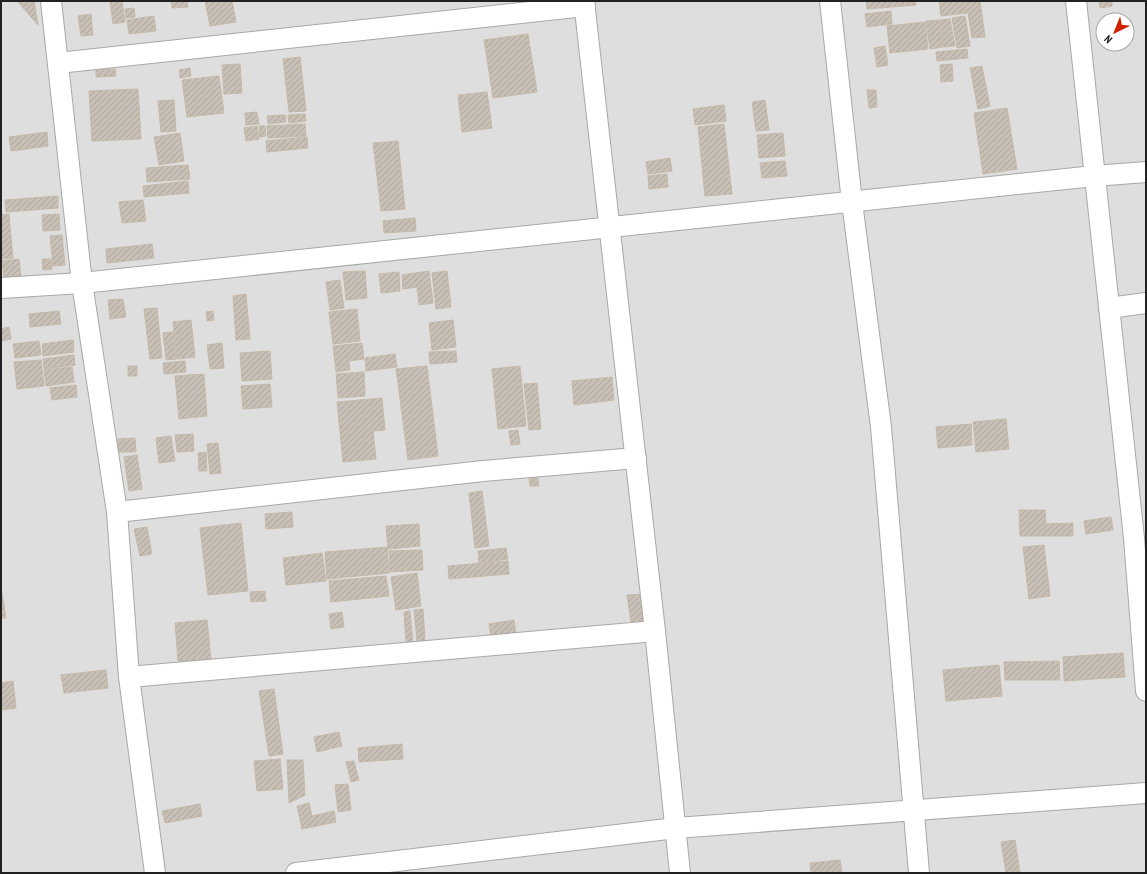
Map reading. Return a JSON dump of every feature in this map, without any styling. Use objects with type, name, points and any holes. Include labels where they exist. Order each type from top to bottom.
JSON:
[{"type":"street","points":[[51,1],[82,283],[117,512],[129,677],[155,873]]},
{"type":"street","points":[[830,1],[852,202],[881,428],[919,873]]},
{"type":"street","points":[[1076,1],[1109,308],[1140,537],[1146,691]]},
{"type":"street","points":[[58,63],[584,4],[636,458],[680,873]]},
{"type":"street","points":[[1,288],[82,283],[1094,176],[1146,172]]},
{"type":"street","points":[[1109,308],[1146,303]]},
{"type":"street","points":[[117,512],[483,471],[636,458]]},
{"type":"street","points":[[129,677],[655,631]]},
{"type":"street","points":[[296,873],[352,870],[676,828],[1146,793]]},
{"type":"shaded area","points":[[1,1],[1146,1],[1146,873],[1,873]]},
{"type":"building","points":[[17,1],[34,1],[38,25]]},
{"type":"building","points":[[110,1],[122,1],[125,22],[113,24]]},
{"type":"building","points":[[171,1],[187,1],[188,7],[172,8]]},
{"type":"building","points":[[205,1],[232,1],[236,22],[210,26]]},
{"type":"building","points":[[866,1],[915,1],[916,5],[867,9]]},
{"type":"building","points":[[939,1],[965,1],[967,13],[941,16]]},
{"type":"building","points":[[966,1],[980,1],[985,37],[972,38]]},
{"type":"building","points":[[1099,1],[1112,1],[1112,6],[1100,8]]},
{"type":"building","points":[[134,8],[135,17],[126,18],[125,9]]},
{"type":"building","points":[[891,11],[892,24],[867,27],[865,14]]},
{"type":"building","points":[[91,14],[93,35],[81,36],[78,16]]},
{"type":"building","points":[[154,16],[156,31],[129,34],[127,20]]},
{"type":"building","points":[[965,16],[970,46],[957,48],[952,18]]},
{"type":"building","points":[[950,19],[955,46],[944,47],[940,20]]},
{"type":"building","points":[[939,20],[943,47],[930,49],[926,21]]},
{"type":"building","points":[[925,22],[928,49],[890,53],[887,26]]},
{"type":"building","points":[[528,34],[537,92],[493,98],[484,40]]},
{"type":"building","points":[[885,46],[888,65],[877,67],[874,48]]},
{"type":"building","points":[[967,49],[968,58],[937,61],[936,52]]},
{"type":"building","points":[[300,57],[306,111],[289,112],[283,59]]},
{"type":"building","points":[[240,64],[242,93],[224,94],[222,65]]},
{"type":"building","points":[[952,64],[953,81],[941,82],[940,65]]},
{"type":"building","points":[[982,66],[990,106],[978,109],[970,68]]},
{"type":"building","points":[[190,68],[191,76],[180,78],[179,70]]},
{"type":"building","points":[[115,69],[116,76],[96,77],[96,70]]},
{"type":"building","points":[[219,76],[224,113],[187,117],[182,80]]},
{"type":"building","points":[[138,89],[141,139],[92,141],[89,91]]},
{"type":"building","points":[[867,90],[876,90],[877,107],[869,108]]},
{"type":"building","points":[[487,92],[492,128],[462,132],[458,95]]},
{"type":"building","points":[[174,100],[176,131],[161,132],[158,101]]},
{"type":"building","points":[[765,100],[769,130],[756,131],[752,102]]},
{"type":"building","points":[[724,105],[726,121],[695,125],[693,109]]},
{"type":"building","points":[[1007,108],[1017,169],[983,174],[974,113]]},
{"type":"building","points":[[257,112],[259,124],[246,125],[245,113]]},
{"type":"building","points":[[305,114],[306,121],[289,123],[288,115]]},
{"type":"building","points":[[285,115],[286,122],[268,124],[267,116]]},
{"type":"building","points":[[305,124],[306,136],[268,138],[267,126]]},
{"type":"building","points":[[724,124],[732,194],[705,196],[698,127]]},
{"type":"building","points":[[257,126],[259,139],[246,141],[244,128]]},
{"type":"building","points":[[259,126],[265,126],[266,136],[260,137]]},
{"type":"building","points":[[47,132],[48,146],[11,151],[9,137]]},
{"type":"building","points":[[180,133],[184,161],[159,165],[154,137]]},
{"type":"building","points":[[783,133],[785,156],[759,158],[757,135]]},
{"type":"building","points":[[307,137],[308,148],[267,152],[266,141]]},
{"type":"building","points":[[398,141],[405,209],[381,211],[373,143]]},
{"type":"building","points":[[670,158],[672,171],[648,174],[646,162]]},
{"type":"building","points":[[785,161],[787,176],[762,178],[760,163]]},
{"type":"building","points":[[188,165],[190,179],[147,182],[146,168]]},
{"type":"building","points":[[667,174],[668,187],[649,189],[648,176]]},
{"type":"building","points":[[188,181],[189,193],[144,197],[143,186]]},
{"type":"building","points":[[58,196],[58,208],[6,212],[5,200]]},
{"type":"building","points":[[143,200],[146,221],[122,223],[119,202]]},
{"type":"building","points":[[9,214],[13,258],[1,259],[1,215]]},
{"type":"building","points":[[59,214],[60,230],[43,231],[42,215]]},
{"type":"building","points":[[415,218],[416,231],[384,233],[383,221]]},
{"type":"building","points":[[62,235],[65,265],[53,266],[50,236]]},
{"type":"building","points":[[152,244],[154,258],[107,263],[106,249]]},
{"type":"building","points":[[19,259],[21,276],[4,277],[2,261]]},
{"type":"building","points":[[42,259],[51,259],[52,269],[43,270]]},
{"type":"building","points":[[365,271],[367,298],[346,300],[343,272]]},
{"type":"building","points":[[429,271],[433,303],[419,305],[417,287],[403,289],[402,275]]},
{"type":"building","points":[[447,271],[451,307],[436,309],[432,273]]},
{"type":"building","points":[[399,272],[400,291],[381,293],[379,274]]},
{"type":"building","points":[[340,280],[344,308],[330,310],[326,282]]},
{"type":"building","points":[[246,294],[250,339],[236,340],[233,296]]},
{"type":"building","points":[[123,299],[126,317],[110,319],[108,300]]},
{"type":"building","points":[[157,308],[162,358],[150,359],[144,309]]},
{"type":"building","points":[[357,309],[360,341],[333,344],[329,312]]},
{"type":"building","points":[[59,311],[61,324],[30,327],[29,314]]},
{"type":"building","points":[[213,311],[214,320],[207,321],[206,312]]},
{"type":"building","points":[[191,320],[195,357],[177,359],[173,322]]},
{"type":"building","points":[[453,320],[456,347],[432,350],[429,323]]},
{"type":"building","points":[[9,327],[11,339],[1,341],[1,329]]},
{"type":"building","points":[[173,332],[176,359],[166,360],[163,333]]},
{"type":"building","points":[[73,340],[74,352],[43,356],[42,344]]},
{"type":"building","points":[[39,341],[41,355],[15,358],[13,344]]},
{"type":"building","points":[[222,343],[224,368],[210,369],[207,345]]},
{"type":"building","points":[[362,343],[364,359],[349,361],[350,370],[336,372],[333,346]]},
{"type":"building","points":[[270,351],[272,379],[242,381],[240,353]]},
{"type":"building","points":[[456,351],[457,362],[430,364],[429,352]]},
{"type":"building","points":[[395,354],[397,367],[366,371],[365,358]]},
{"type":"building","points":[[74,355],[75,365],[44,369],[43,359]]},
{"type":"building","points":[[41,360],[44,386],[17,389],[14,362]]},
{"type":"building","points":[[185,361],[186,372],[164,374],[163,363]]},
{"type":"building","points":[[128,366],[137,366],[137,376],[128,376]]},
{"type":"building","points":[[427,366],[438,456],[408,460],[396,369]]},
{"type":"building","points":[[520,366],[526,426],[498,429],[492,369]]},
{"type":"building","points":[[72,367],[74,382],[46,386],[44,370]]},
{"type":"building","points":[[364,372],[365,396],[338,398],[336,374]]},
{"type":"building","points":[[204,374],[207,416],[179,419],[175,376]]},
{"type":"building","points":[[612,377],[614,400],[574,405],[572,381]]},
{"type":"building","points":[[537,383],[541,429],[529,430],[524,384]]},
{"type":"building","points":[[270,384],[272,407],[243,409],[241,386]]},
{"type":"building","points":[[76,385],[77,397],[52,400],[50,388]]},
{"type":"building","points":[[382,398],[385,430],[373,431],[376,459],[343,462],[337,402]]},
{"type":"building","points":[[1006,419],[1009,449],[976,452],[973,422]]},
{"type":"building","points":[[971,424],[972,445],[938,448],[936,427]]},
{"type":"building","points":[[518,430],[520,444],[511,445],[509,431]]},
{"type":"building","points":[[193,434],[194,451],[177,452],[175,435]]},
{"type":"building","points":[[171,436],[175,461],[159,463],[156,438]]},
{"type":"building","points":[[135,438],[136,452],[119,452],[118,439]]},
{"type":"building","points":[[218,443],[221,473],[210,474],[207,444]]},
{"type":"building","points":[[206,452],[207,471],[199,471],[198,453]]},
{"type":"building","points":[[137,455],[142,489],[129,491],[124,457]]},
{"type":"building","points":[[538,478],[539,486],[530,486],[529,479]]},
{"type":"building","points":[[482,491],[489,546],[475,548],[469,493]]},
{"type":"building","points":[[1019,510],[1045,510],[1046,524],[1073,523],[1073,536],[1020,536]]},
{"type":"building","points":[[292,512],[293,527],[266,529],[265,514]]},
{"type":"building","points":[[1111,517],[1113,530],[1086,534],[1084,521]]},
{"type":"building","points":[[241,523],[248,591],[208,595],[200,528]]},
{"type":"building","points":[[419,524],[420,546],[388,549],[386,526]]},
{"type":"building","points":[[147,527],[152,554],[140,556],[134,529]]},
{"type":"building","points":[[1044,545],[1050,596],[1029,599],[1023,547]]},
{"type":"building","points":[[387,547],[389,573],[327,579],[325,552]]},
{"type":"building","points":[[506,548],[508,559],[479,563],[478,551]]},
{"type":"building","points":[[422,550],[423,570],[390,572],[389,551]]},
{"type":"building","points":[[322,553],[326,581],[286,585],[283,558]]},
{"type":"building","points":[[508,561],[509,574],[449,579],[448,566]]},
{"type":"building","points":[[417,573],[421,606],[396,610],[391,577]]},
{"type":"building","points":[[386,576],[389,596],[331,602],[329,581]]},
{"type":"building","points":[[265,591],[266,601],[251,602],[250,592]]},
{"type":"building","points":[[2,593],[6,618],[1,618]]},
{"type":"building","points":[[643,594],[646,621],[631,623],[627,595]]},
{"type":"building","points":[[423,609],[425,641],[417,641],[414,610]]},
{"type":"building","points":[[410,611],[413,643],[406,644],[404,612]]},
{"type":"building","points":[[342,612],[344,627],[331,629],[329,614]]},
{"type":"building","points":[[207,620],[211,659],[178,661],[175,623]]},
{"type":"building","points":[[514,620],[516,634],[491,638],[489,624]]},
{"type":"building","points":[[1123,653],[1125,677],[1064,681],[1063,657]]},
{"type":"building","points":[[1059,661],[1060,680],[1005,680],[1004,662]]},
{"type":"building","points":[[999,665],[1002,696],[946,701],[943,670]]},
{"type":"building","points":[[106,670],[108,688],[64,693],[61,675]]},
{"type":"building","points":[[13,681],[16,708],[1,710],[1,683]]},
{"type":"building","points":[[274,689],[283,754],[269,756],[259,691]]},
{"type":"building","points":[[339,732],[342,746],[317,752],[314,737]]},
{"type":"building","points":[[402,744],[403,759],[359,762],[358,748]]},
{"type":"building","points":[[280,759],[283,789],[257,791],[254,761]]},
{"type":"building","points":[[287,760],[303,760],[305,795],[289,803]]},
{"type":"building","points":[[354,761],[359,780],[351,782],[346,762]]},
{"type":"building","points":[[348,784],[351,810],[338,812],[335,785]]},
{"type":"building","points":[[309,803],[312,816],[334,811],[336,822],[302,829],[297,806]]},
{"type":"building","points":[[200,804],[202,816],[165,823],[162,811]]},
{"type":"building","points":[[1015,840],[1020,873],[1006,873],[1001,842]]},
{"type":"building","points":[[840,860],[842,873],[811,873],[810,863]]}]
